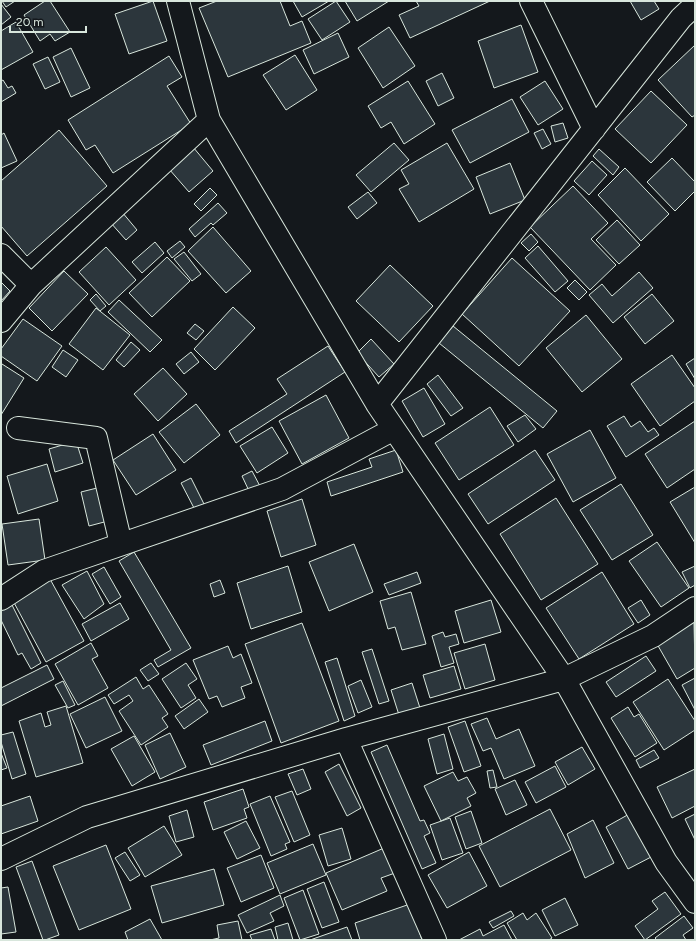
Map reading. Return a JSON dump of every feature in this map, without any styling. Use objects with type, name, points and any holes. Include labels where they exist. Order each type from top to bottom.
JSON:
[{"type":"street","points":[[178,1],[209,120],[377,404],[564,679],[666,862],[695,902]]},
{"type":"street","points":[[531,1],[594,128]]},
{"type":"street","points":[[377,404],[681,18],[695,5]]},
{"type":"street","points":[[1,321],[31,285],[209,120]]},
{"type":"street","points":[[1,255],[31,285]]},
{"type":"street","points":[[18,428],[96,438],[121,544]]},
{"type":"street","points":[[1,599],[44,572],[282,489],[394,429]]},
{"type":"street","points":[[1,859],[87,817],[346,739],[564,679],[653,636],[695,608]]},
{"type":"street","points":[[346,739],[435,940]]},
{"type":"building","points":[[2,1],[15,1],[6,7]]},
{"type":"building","points":[[45,1],[50,1],[70,32],[55,41],[50,34],[40,41],[24,15]]},
{"type":"building","points":[[153,1],[167,41],[129,54],[115,14]]},
{"type":"building","points":[[217,1],[280,1],[290,26],[302,21],[311,43],[228,77],[199,8]]},
{"type":"building","points":[[293,1],[329,1],[302,17]]},
{"type":"building","points":[[336,1],[350,22],[322,40],[308,19]]},
{"type":"building","points":[[345,1],[389,1],[357,21]]},
{"type":"building","points":[[416,1],[490,1],[410,38],[399,15],[419,6]]},
{"type":"building","points":[[630,1],[654,1],[659,9],[641,20]]},
{"type":"building","points":[[1,4],[11,17],[1,25]]},
{"type":"building","points":[[16,22],[33,52],[1,70],[1,31]]},
{"type":"building","points":[[521,25],[538,72],[494,88],[478,41]]},
{"type":"building","points":[[389,27],[415,66],[383,88],[358,48]]},
{"type":"building","points":[[338,33],[349,57],[314,74],[303,50]]},
{"type":"building","points":[[695,45],[695,115],[692,117],[658,80]]},
{"type":"building","points":[[71,48],[90,88],[71,97],[53,57]]},
{"type":"building","points":[[295,55],[317,90],[286,110],[263,75]]},
{"type":"building","points":[[169,56],[182,77],[167,86],[191,124],[113,173],[95,145],[86,150],[68,120]]},
{"type":"building","points":[[48,57],[60,82],[45,89],[33,64]]},
{"type":"building","points":[[442,73],[454,98],[438,106],[426,81]]},
{"type":"building","points":[[3,80],[8,88],[12,86],[16,93],[1,102],[1,81]]},
{"type":"building","points":[[408,81],[435,124],[404,144],[391,122],[381,128],[368,106]]},
{"type":"building","points":[[545,81],[563,109],[538,125],[520,97]]},
{"type":"building","points":[[651,91],[687,125],[651,163],[615,129]]},
{"type":"building","points":[[512,99],[529,132],[470,163],[452,130]]},
{"type":"building","points":[[563,123],[568,138],[555,142],[551,126]]},
{"type":"building","points":[[543,129],[551,144],[542,149],[534,133]]},
{"type":"building","points":[[59,130],[107,186],[27,256],[1,226],[1,181]]},
{"type":"building","points":[[4,133],[17,161],[1,168],[1,135]]},
{"type":"building","points":[[394,143],[409,160],[371,192],[356,175]]},
{"type":"building","points":[[447,143],[474,189],[419,222],[399,189],[409,184],[401,170]]},
{"type":"building","points":[[193,147],[213,171],[189,192],[169,169]]},
{"type":"building","points":[[599,149],[619,167],[613,175],[593,156]]},
{"type":"building","points":[[672,158],[695,182],[695,191],[675,211],[647,182]]},
{"type":"building","points":[[592,161],[607,175],[589,195],[574,181]]},
{"type":"building","points":[[510,163],[525,200],[490,214],[476,177]]},
{"type":"building","points":[[625,168],[669,214],[641,241],[598,195]]},
{"type":"building","points":[[573,186],[608,223],[591,239],[616,265],[590,290],[530,227]]},
{"type":"building","points":[[210,188],[217,195],[201,211],[194,204]]},
{"type":"building","points":[[368,192],[377,203],[357,219],[348,207]]},
{"type":"building","points":[[218,203],[227,213],[213,225],[211,223],[195,237],[189,229]]},
{"type":"building","points":[[122,212],[137,230],[126,240],[110,222]]},
{"type":"building","points":[[617,220],[640,245],[619,264],[596,240]]},
{"type":"building","points":[[213,227],[251,271],[226,293],[188,251]]},
{"type":"building","points":[[531,234],[538,242],[529,251],[521,243]]},
{"type":"building","points":[[180,241],[185,247],[172,258],[167,251]]},
{"type":"building","points":[[155,242],[164,253],[142,273],[132,262]]},
{"type":"building","points":[[538,246],[568,281],[555,292],[525,258]]},
{"type":"building","points":[[106,247],[136,280],[109,305],[79,272]]},
{"type":"building","points":[[184,252],[201,274],[192,281],[174,259]]},
{"type":"building","points":[[167,257],[190,281],[152,317],[129,293]]},
{"type":"building","points":[[512,258],[570,311],[519,366],[462,314]]},
{"type":"building","points":[[390,265],[433,306],[399,342],[356,301]]},
{"type":"building","points":[[64,271],[88,294],[52,331],[29,308]]},
{"type":"building","points":[[639,272],[653,288],[613,323],[589,295],[602,284],[612,296]]},
{"type":"building","points":[[575,280],[587,292],[579,300],[567,288]]},
{"type":"building","points":[[1,282],[10,291],[1,301]]},
{"type":"building","points":[[96,294],[106,306],[100,311],[90,300]]},
{"type":"building","points":[[652,294],[674,321],[645,344],[624,317]]},
{"type":"building","points":[[119,300],[162,340],[150,352],[108,312]]},
{"type":"building","points":[[233,307],[255,328],[215,370],[194,349]]},
{"type":"building","points":[[96,308],[130,335],[103,370],[69,344]]},
{"type":"building","points":[[586,315],[622,359],[582,392],[546,348]]},
{"type":"building","points":[[23,319],[62,346],[37,381],[1,356],[1,349]]},
{"type":"building","points":[[195,324],[204,331],[196,340],[187,333]]},
{"type":"building","points":[[453,326],[557,411],[543,428],[439,343]]},
{"type":"building","points":[[371,339],[394,364],[379,377],[357,353]]},
{"type":"building","points":[[131,342],[140,350],[124,367],[116,360]]},
{"type":"building","points":[[328,346],[345,372],[236,443],[229,431],[287,394],[277,379]]},
{"type":"building","points":[[63,350],[78,360],[66,377],[52,367]]},
{"type":"building","points":[[191,352],[199,362],[184,374],[176,364]]},
{"type":"building","points":[[672,355],[695,388],[695,401],[660,426],[631,384]]},
{"type":"building","points":[[695,358],[695,379],[686,364]]},
{"type":"building","points":[[2,364],[24,378],[1,415],[1,366]]},
{"type":"building","points":[[163,368],[187,394],[158,421],[134,394]]},
{"type":"building","points":[[438,375],[463,408],[451,416],[427,384]]},
{"type":"building","points":[[424,388],[445,424],[423,437],[402,401]]},
{"type":"building","points":[[326,395],[349,438],[302,464],[279,421]]},
{"type":"building","points":[[196,404],[220,435],[184,463],[159,432]]},
{"type":"building","points":[[490,407],[514,445],[459,480],[435,443]]},
{"type":"building","points":[[525,415],[536,429],[518,442],[507,426]]},
{"type":"building","points":[[624,416],[631,427],[640,421],[648,432],[654,428],[659,435],[626,457],[607,426]]},
{"type":"building","points":[[695,421],[695,469],[667,488],[645,454]]},
{"type":"building","points":[[272,427],[288,453],[257,473],[240,446]]},
{"type":"building","points":[[590,430],[616,478],[573,502],[547,454]]},
{"type":"building","points":[[153,434],[176,470],[136,495],[113,460]]},
{"type":"building","points":[[76,441],[83,463],[55,472],[49,449]]},
{"type":"building","points":[[396,450],[403,472],[331,496],[327,482],[372,467],[369,459]]},
{"type":"building","points":[[535,450],[555,480],[488,524],[468,494]]},
{"type":"building","points":[[47,464],[58,501],[18,514],[7,476]]},
{"type":"building","points":[[252,471],[261,488],[250,493],[242,476]]},
{"type":"building","points":[[191,478],[204,504],[194,508],[181,483]]},
{"type":"building","points":[[621,484],[653,535],[612,560],[580,510]]},
{"type":"building","points":[[101,487],[108,521],[89,526],[81,492]]},
{"type":"building","points":[[695,487],[695,543],[670,502]]},
{"type":"building","points":[[556,498],[598,564],[541,600],[500,534]]},
{"type":"building","points":[[302,499],[316,545],[281,557],[267,511]]},
{"type":"building","points":[[39,519],[45,560],[8,565],[2,524]]},
{"type":"building","points":[[657,542],[689,588],[661,607],[629,561]]},
{"type":"building","points":[[354,544],[373,592],[329,611],[309,562]]},
{"type":"building","points":[[134,552],[191,648],[158,667],[154,660],[171,650],[119,561]]},
{"type":"building","points":[[288,566],[302,612],[251,629],[237,583]]},
{"type":"building","points":[[695,566],[695,585],[690,588],[682,572]]},
{"type":"building","points":[[104,567],[121,597],[110,604],[92,574]]},
{"type":"building","points":[[87,571],[104,604],[84,619],[62,585]]},
{"type":"building","points":[[417,572],[421,583],[389,595],[384,584]]},
{"type":"building","points":[[602,572],[634,624],[579,659],[546,608]]},
{"type":"building","points":[[50,579],[84,641],[46,662],[12,599]]},
{"type":"building","points":[[220,580],[225,593],[214,597],[210,584]]},
{"type":"building","points":[[411,592],[426,644],[402,650],[395,627],[388,629],[380,601]]},
{"type":"building","points":[[491,600],[501,632],[464,643],[455,611]]},
{"type":"building","points":[[641,600],[650,615],[638,623],[628,608]]},
{"type":"building","points":[[120,603],[129,619],[91,641],[82,624]]},
{"type":"building","points":[[12,605],[41,663],[31,669],[22,653],[18,655],[1,620],[1,611]]},
{"type":"building","points":[[694,622],[695,668],[677,679],[657,644]]},
{"type":"building","points":[[302,623],[339,721],[281,743],[245,644]]},
{"type":"building","points":[[443,632],[445,637],[456,634],[459,644],[449,647],[454,663],[441,667],[432,636]]},
{"type":"building","points":[[91,643],[98,656],[92,659],[108,688],[78,705],[55,664]]},
{"type":"building","points":[[485,644],[495,680],[465,689],[454,653]]},
{"type":"building","points":[[228,646],[233,658],[241,654],[252,683],[241,687],[245,698],[222,707],[217,696],[209,699],[193,660]]},
{"type":"building","points":[[372,649],[389,701],[379,704],[362,652]]},
{"type":"building","points":[[646,656],[656,671],[616,697],[606,682]]},
{"type":"building","points":[[337,658],[355,716],[344,721],[325,662]]},
{"type":"building","points":[[151,663],[159,674],[148,681],[140,670]]},
{"type":"building","points":[[186,663],[197,679],[188,685],[196,698],[181,708],[162,679]]},
{"type":"building","points":[[47,665],[54,679],[1,706],[1,688]]},
{"type":"building","points":[[454,666],[461,689],[430,698],[423,675]]},
{"type":"building","points":[[136,677],[143,689],[149,685],[168,714],[162,718],[168,727],[141,745],[119,711],[133,701],[129,695],[114,704],[108,695]]},
{"type":"building","points":[[695,678],[695,710],[682,685]]},
{"type":"building","points":[[668,679],[695,721],[695,730],[664,750],[633,702]]},
{"type":"building","points":[[361,680],[372,707],[358,713],[348,686]]},
{"type":"building","points":[[63,681],[75,705],[68,708],[55,685]]},
{"type":"building","points":[[412,683],[420,708],[399,715],[391,690]]},
{"type":"building","points":[[105,697],[122,731],[86,748],[70,714]]},
{"type":"building","points":[[199,699],[208,712],[184,729],[175,716]]},
{"type":"building","points":[[66,706],[83,763],[36,777],[19,721],[41,713],[45,727],[51,725],[47,712]]},
{"type":"building","points":[[628,707],[634,717],[639,714],[657,743],[635,757],[611,718]]},
{"type":"building","points":[[487,718],[496,739],[519,729],[535,766],[504,779],[491,748],[483,751],[471,724]]},
{"type":"building","points":[[265,721],[272,741],[211,765],[203,745]]},
{"type":"building","points":[[465,721],[481,766],[464,772],[448,727]]},
{"type":"building","points":[[13,732],[26,774],[12,779],[1,742],[1,735]]},
{"type":"building","points":[[170,733],[186,767],[160,779],[145,745]]},
{"type":"building","points":[[444,734],[453,769],[437,774],[428,739]]},
{"type":"building","points":[[134,736],[155,772],[132,786],[111,749]]},
{"type":"building","points":[[387,745],[420,821],[424,820],[430,833],[424,836],[436,863],[422,869],[371,752]]},
{"type":"building","points":[[582,747],[595,769],[568,785],[555,762]]},
{"type":"building","points":[[654,750],[659,758],[640,768],[636,760]]},
{"type":"building","points":[[1,753],[7,768],[1,770]]},
{"type":"building","points":[[339,764],[361,808],[347,816],[325,772]]},
{"type":"building","points":[[555,766],[566,787],[536,803],[525,782]]},
{"type":"building","points":[[303,769],[311,789],[297,795],[288,774]]},
{"type":"building","points":[[695,769],[695,806],[672,818],[657,787]]},
{"type":"building","points":[[493,770],[497,787],[490,788],[487,771]]},
{"type":"building","points":[[453,772],[458,781],[467,777],[476,793],[467,798],[471,806],[441,821],[424,786]]},
{"type":"building","points":[[515,780],[527,805],[506,815],[495,789]]},
{"type":"building","points":[[243,789],[249,807],[244,809],[247,818],[213,830],[204,802]]},
{"type":"building","points":[[292,791],[310,835],[294,842],[275,797]]},
{"type":"building","points":[[30,796],[38,821],[1,834],[1,806]]},
{"type":"building","points":[[270,796],[290,842],[285,844],[287,849],[271,856],[250,804]]},
{"type":"building","points":[[550,809],[571,850],[500,887],[479,846]]},
{"type":"building","points":[[187,810],[194,837],[176,842],[169,816]]},
{"type":"building","points":[[471,811],[482,843],[466,849],[455,817]]},
{"type":"building","points":[[631,813],[653,856],[628,869],[606,827]]},
{"type":"building","points":[[695,814],[695,840],[685,819]]},
{"type":"building","points":[[450,818],[463,853],[442,860],[430,825]]},
{"type":"building","points":[[593,820],[614,863],[585,878],[567,834]]},
{"type":"building","points":[[246,821],[260,848],[237,859],[224,832]]},
{"type":"building","points":[[164,826],[182,855],[145,877],[128,848]]},
{"type":"building","points":[[342,828],[351,859],[328,866],[319,835]]},
{"type":"building","points":[[313,844],[326,875],[280,894],[267,863]]},
{"type":"building","points":[[106,845],[131,909],[79,930],[53,866]]},
{"type":"building","points":[[384,848],[395,873],[381,878],[387,891],[342,910],[326,873]]},
{"type":"building","points":[[125,852],[140,875],[130,881],[115,858]]},
{"type":"building","points":[[469,852],[487,886],[447,908],[428,875]]},
{"type":"building","points":[[261,855],[274,888],[241,902],[227,868]]},
{"type":"building","points":[[32,861],[59,935],[45,940],[43,940],[16,867]]},
{"type":"building","points":[[214,869],[224,905],[162,923],[151,886]]},
{"type":"building","points":[[324,882],[339,922],[322,928],[307,889]]},
{"type":"building","points":[[8,887],[16,932],[1,934],[1,888]]},
{"type":"building","points":[[303,890],[319,934],[300,940],[284,898]]},
{"type":"building","points":[[665,892],[681,914],[645,940],[635,926],[658,909],[652,901]]},
{"type":"building","points":[[280,895],[284,906],[270,913],[274,921],[247,933],[238,915]]},
{"type":"building","points":[[565,898],[578,925],[555,936],[542,910]]},
{"type":"building","points":[[410,904],[422,940],[360,940],[355,923]]},
{"type":"building","points":[[511,911],[514,916],[493,928],[489,922]]},
{"type":"building","points":[[523,913],[527,920],[536,913],[552,938],[549,940],[517,940],[507,923]]},
{"type":"building","points":[[684,916],[693,928],[683,935],[686,940],[657,940],[655,938]]},
{"type":"building","points":[[150,919],[162,940],[128,940],[125,932]]},
{"type":"building","points":[[238,921],[242,940],[210,940],[219,938],[217,925]]},
{"type":"building","points":[[288,923],[293,940],[278,940],[275,927]]},
{"type":"building","points":[[504,925],[512,940],[459,940],[480,929],[483,936]]},
{"type":"building","points":[[347,927],[352,940],[310,940]]},
{"type":"building","points":[[271,929],[275,940],[252,940],[250,935]]}]
